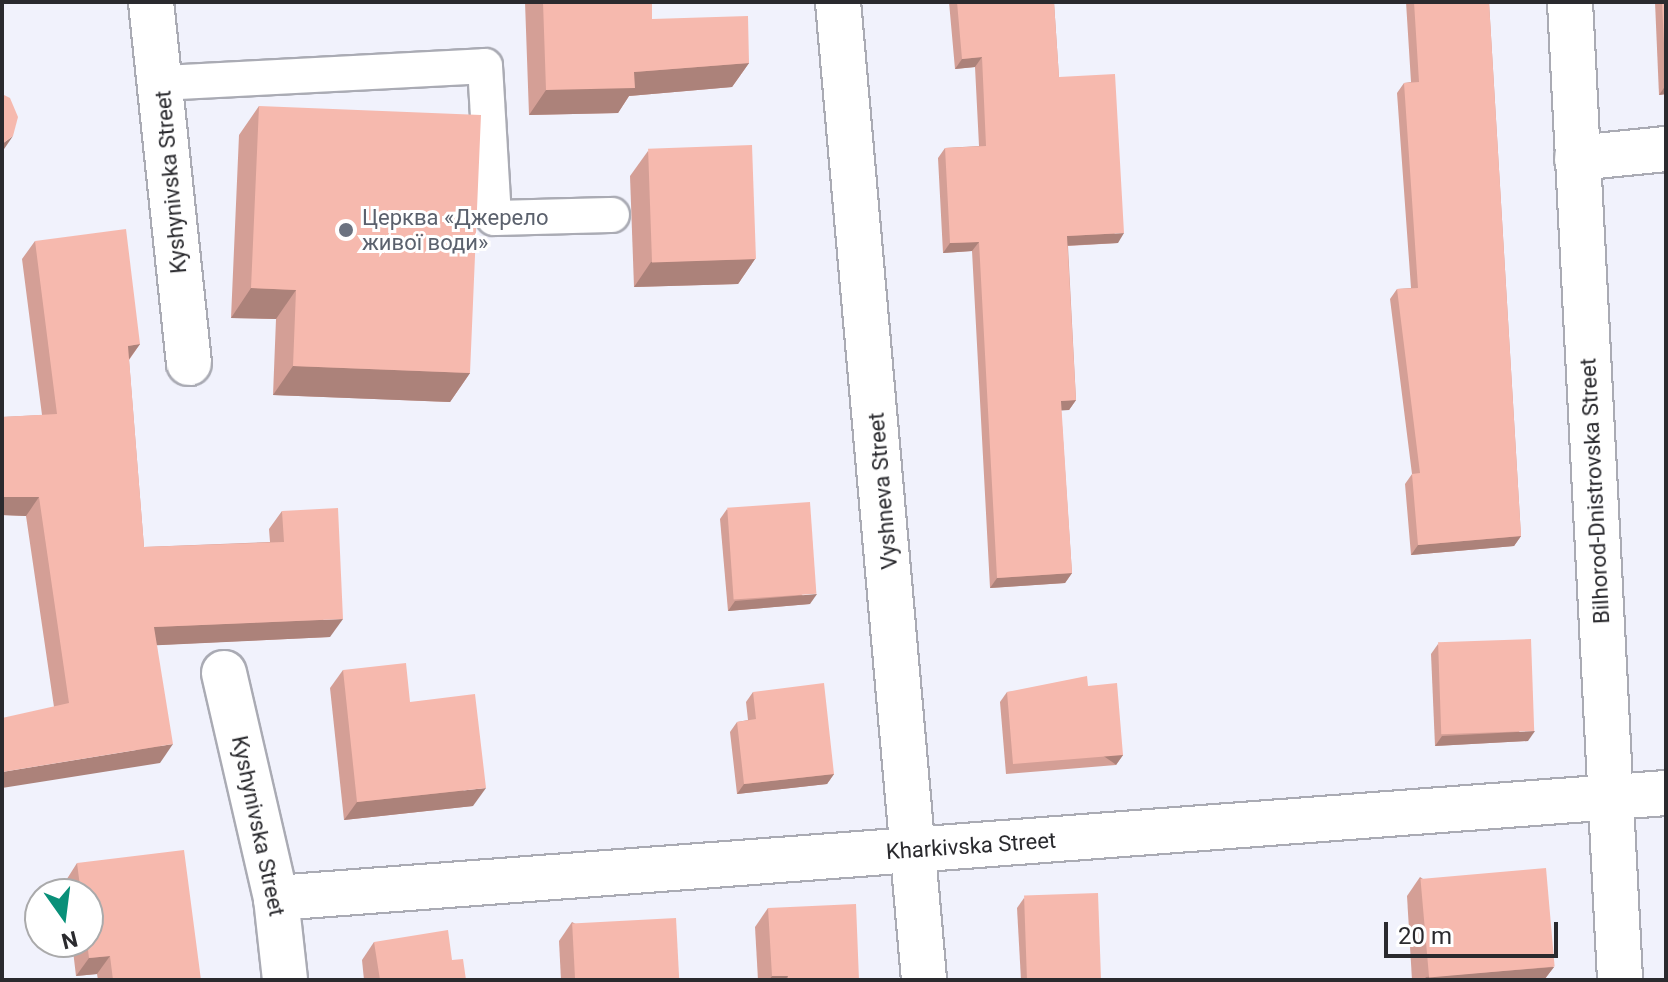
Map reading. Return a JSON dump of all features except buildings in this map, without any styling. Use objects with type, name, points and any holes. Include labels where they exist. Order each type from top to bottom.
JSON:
[{"type":"street","name":"Kyshynivska Street","points":[[151,2],[162,83],[189,363]]},
{"type":"street","name":"Vyshneva Street","points":[[838,2],[924,980]]},
{"type":"street","name":"Bilhorod-Dnistrovska Street","points":[[1570,2],[1620,980]]},
{"type":"street","points":[[1577,158],[1666,149]]},
{"type":"street","name":"Kyshynivska Street","points":[[224,673],[276,898],[285,980]]},
{"type":"street","name":"Kharkivska Street","points":[[276,898],[1666,793]]},
{"type":"lane","points":[[162,83],[485,66],[494,218],[612,215]]},
{"type":"place","name":"Церква «Джерело живої води»","points":[[346,230]]}]
